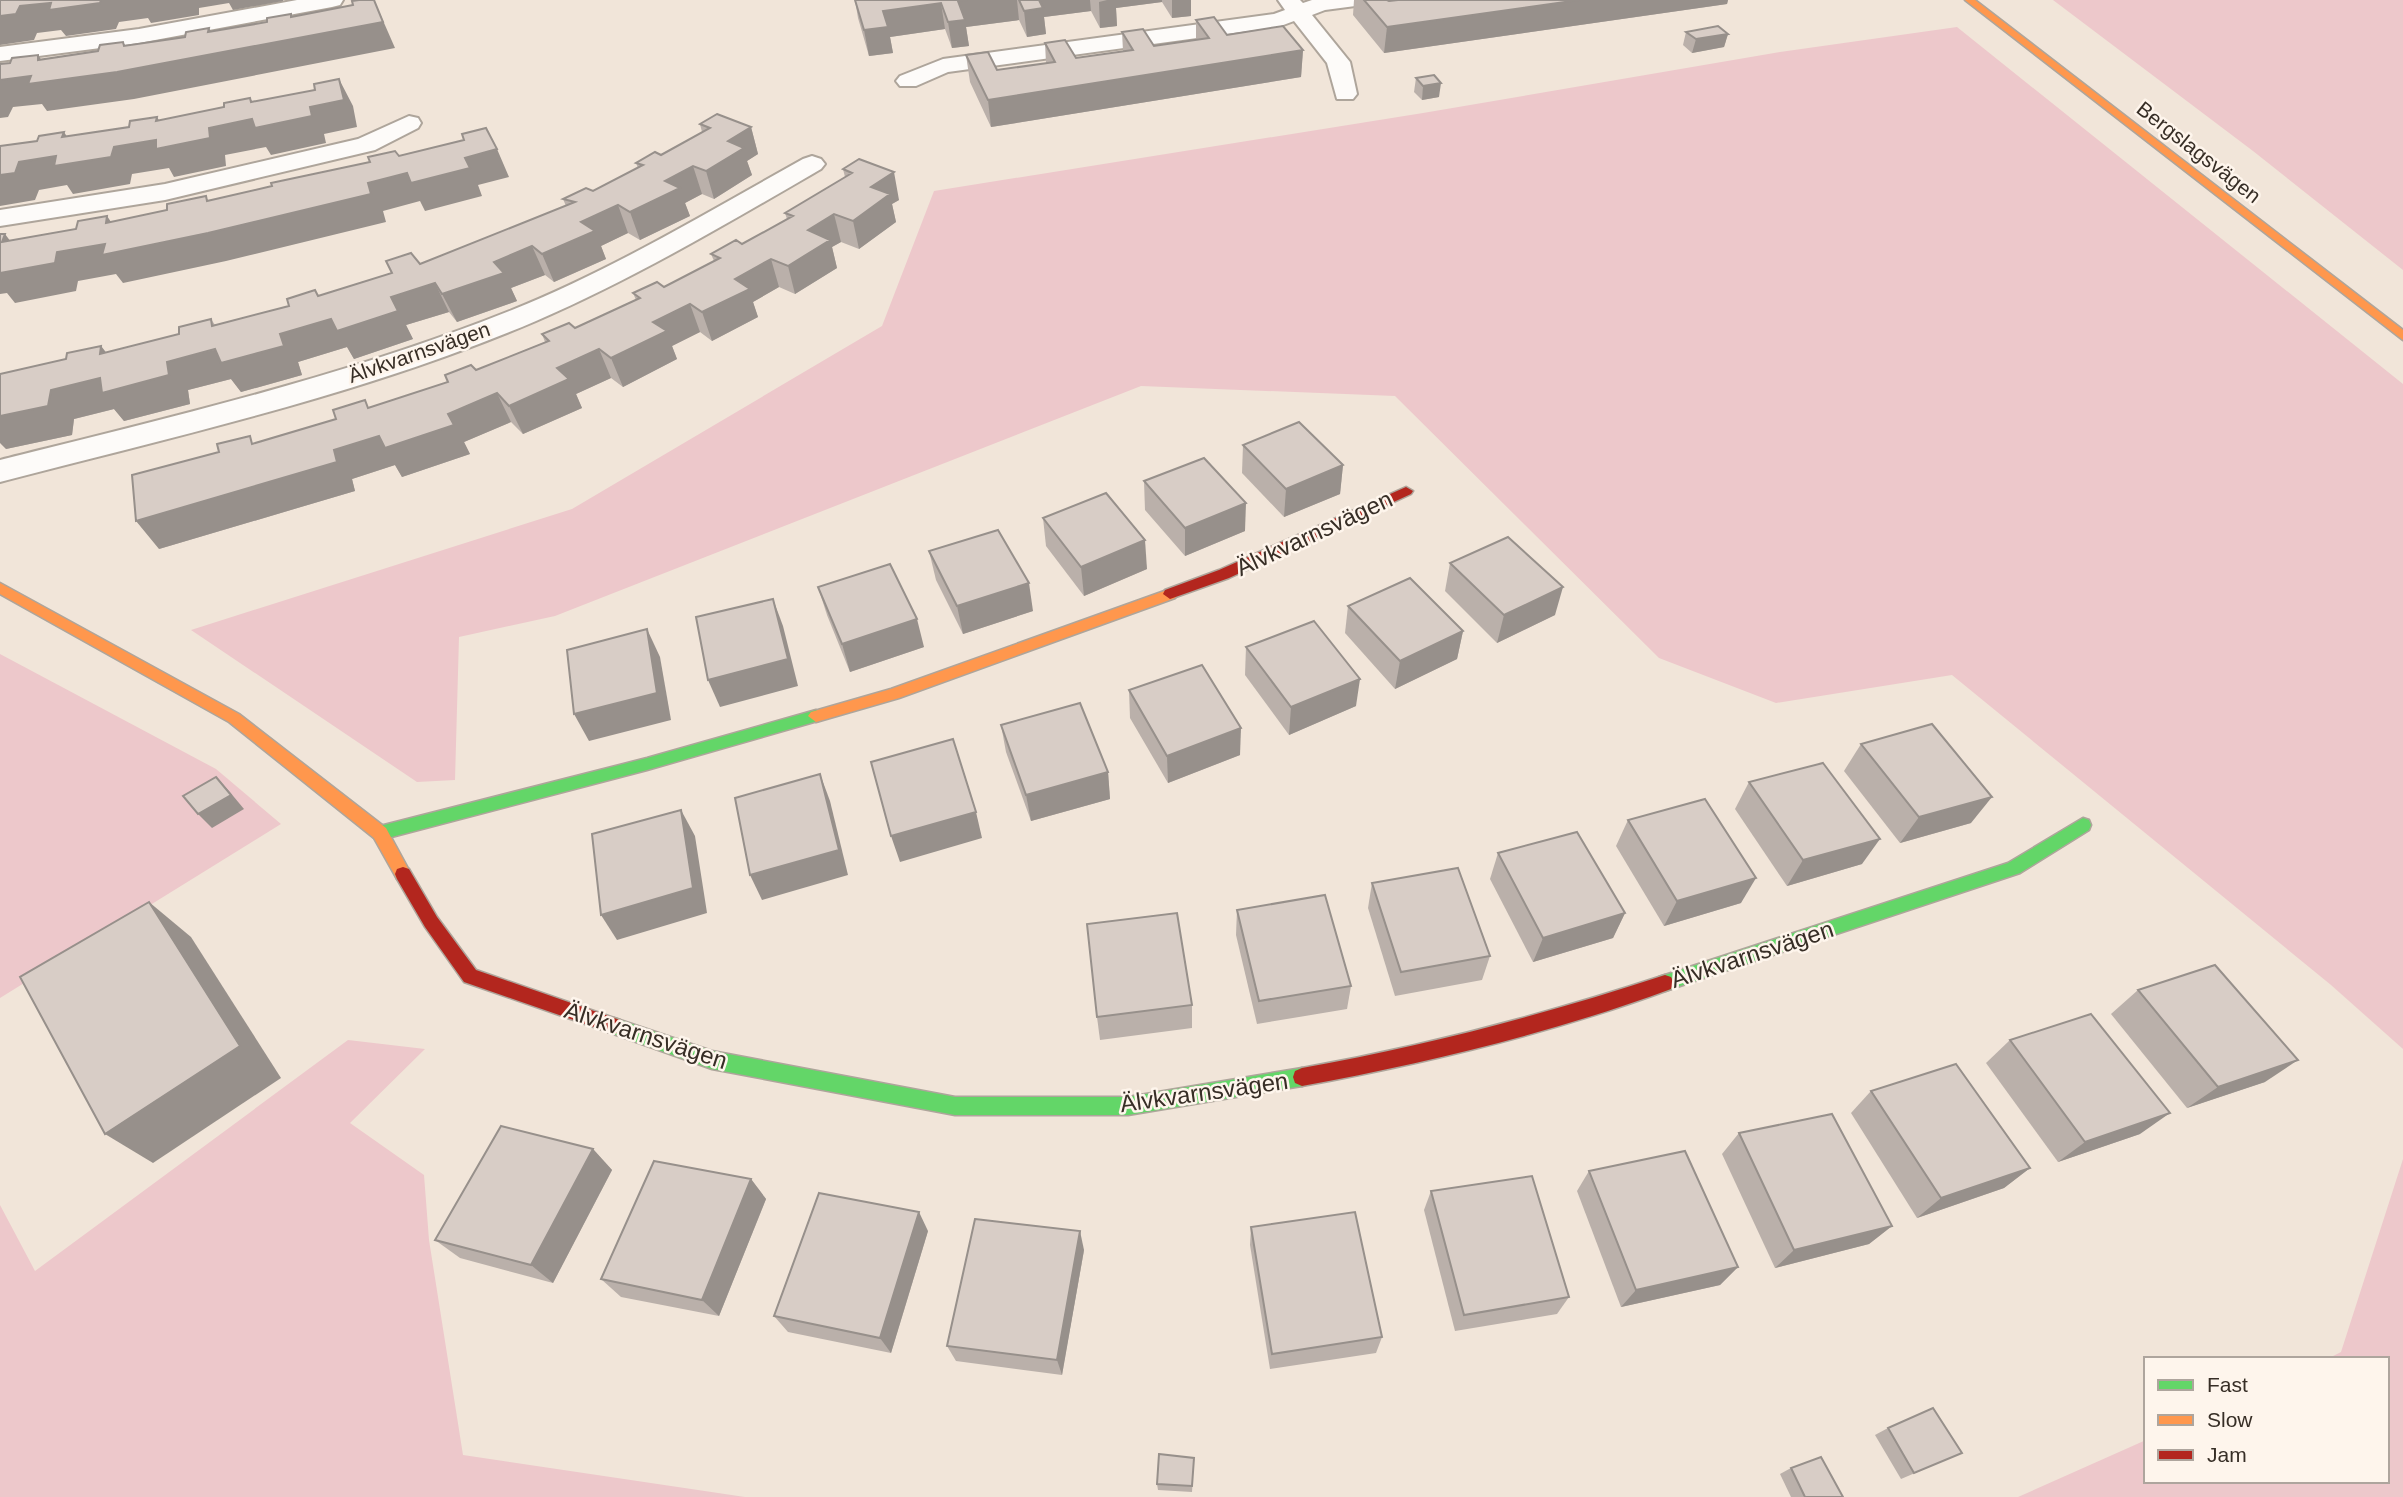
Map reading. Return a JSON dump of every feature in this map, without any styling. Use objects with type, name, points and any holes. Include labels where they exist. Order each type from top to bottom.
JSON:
[{"type":"street","points":[[0,54],[139,36],[332,0]]},
{"type":"street","points":[[908,81],[943,66],[1278,20],[1294,6],[1355,0]]},
{"type":"street","name":"Bergslagsvägen","points":[[1969,0],[2403,337]]},
{"type":"street","points":[[1294,6],[1338,62],[1345,94]]},
{"type":"street","points":[[0,218],[192,186],[366,145],[410,123]]},
{"type":"street","name":"Älvkvarnsvägen","points":[[0,471],[322,385],[484,331],[639,262],[812,164]]},
{"type":"street","name":"Älvkvarnsvägen","points":[[380,833],[647,764],[894,694],[1224,574],[1406,491]]},
{"type":"street","name":"Älvkvarnsvägen","points":[[0,588],[234,718],[380,833],[431,922],[470,976],[712,1060],[955,1106],[1128,1106],[1353,1069],[1584,1010],[2014,867],[2082,825]]},
{"type":"shaded area","points":[[2053,0],[2403,0],[2403,270],[2253,151]]},
{"type":"shaded area","points":[[1957,27],[2403,384],[2403,1049],[2331,985],[1952,675],[1776,703],[1659,658],[1395,396],[1141,386],[555,616],[459,637],[455,780],[417,782],[191,630],[572,509],[882,326],[934,191],[1423,113],[1780,52]]},
{"type":"shaded area","points":[[0,654],[216,769],[281,824],[0,998]]},
{"type":"shaded area","points":[[348,1040],[425,1049],[350,1123],[424,1175],[429,1240],[463,1455],[745,1497],[0,1497],[0,1205],[35,1271]]},
{"type":"shaded area","points":[[2403,1159],[2403,1497],[2018,1497],[2144,1441],[2144,1483],[2389,1483],[2389,1357],[2331,1357],[2341,1352]]},
{"type":"building","points":[[0,0],[101,0],[100,3],[49,10],[51,3],[20,6],[16,14],[0,16]]},
{"type":"building","points":[[374,0],[383,22],[117,72],[28,84],[31,76],[0,80],[0,64],[10,63],[12,58],[38,55],[38,60],[98,51],[100,45],[123,42],[124,46],[185,37],[186,32],[209,28],[208,32],[267,22],[267,18],[291,14],[291,17],[353,5],[352,1]]},
{"type":"building","points":[[855,0],[967,0],[958,1],[965,20],[948,22],[941,3],[883,11],[888,27],[864,30]]},
{"type":"building","points":[[1019,0],[1039,0],[1043,8],[1024,11]]},
{"type":"building","points":[[1364,0],[1389,1],[1579,0],[1387,27]]},
{"type":"building","points":[[1214,17],[1227,35],[1283,26],[1303,50],[988,100],[966,55],[988,52],[997,70],[1055,62],[1045,43],[1065,40],[1076,58],[1133,50],[1122,32],[1143,29],[1154,46],[1209,38],[1196,20]]},
{"type":"building","points":[[1718,26],[1728,34],[1696,39],[1686,32]]},
{"type":"building","points":[[1434,75],[1441,83],[1423,86],[1416,78]]},
{"type":"building","points":[[339,79],[344,100],[310,107],[312,116],[255,128],[252,119],[209,128],[210,138],[156,149],[156,140],[114,147],[111,157],[54,166],[56,156],[19,162],[15,173],[0,175],[0,146],[37,141],[39,136],[64,132],[62,137],[129,127],[130,121],[157,117],[156,121],[224,107],[224,103],[250,98],[251,102],[315,90],[314,84]]},
{"type":"building","points":[[717,114],[751,127],[728,141],[744,148],[706,171],[693,166],[665,181],[680,188],[630,212],[618,205],[581,222],[595,231],[542,254],[532,246],[494,262],[504,273],[442,294],[435,283],[391,297],[398,311],[337,331],[331,319],[280,334],[284,346],[221,363],[215,349],[167,362],[169,375],[102,393],[100,378],[51,390],[48,406],[0,416],[0,374],[66,359],[67,353],[101,346],[100,354],[179,334],[179,327],[211,319],[212,326],[289,306],[287,299],[315,290],[318,296],[392,273],[386,261],[411,253],[420,264],[575,202],[563,199],[586,188],[593,191],[643,165],[636,163],[655,152],[661,155],[710,128],[700,124]]},
{"type":"building","points":[[486,128],[497,149],[465,158],[470,168],[411,183],[407,173],[368,183],[371,194],[102,255],[105,244],[57,252],[55,263],[0,273],[0,234],[5,234],[2,242],[76,229],[78,221],[107,216],[106,223],[167,210],[167,204],[206,196],[207,201],[272,186],[271,183],[370,162],[368,157],[395,151],[399,156],[464,140],[462,134]]},
{"type":"building","points":[[859,159],[894,172],[871,187],[890,194],[853,221],[834,214],[808,230],[830,240],[788,266],[771,259],[735,279],[750,289],[702,312],[690,304],[653,322],[667,331],[611,358],[599,349],[557,368],[569,379],[509,406],[497,393],[448,414],[454,425],[385,448],[379,436],[334,450],[337,462],[136,521],[132,475],[219,452],[217,444],[250,436],[252,444],[336,419],[333,410],[365,400],[368,408],[448,382],[445,375],[471,365],[476,370],[549,341],[542,334],[569,323],[575,328],[640,298],[633,293],[657,282],[664,287],[720,258],[711,254],[736,240],[742,244],[793,216],[785,213],[852,173],[843,169]]},
{"type":"building","points":[[1299,422],[1343,465],[1286,489],[1243,445]]},
{"type":"building","points":[[1204,458],[1246,503],[1185,528],[1144,481]]},
{"type":"building","points":[[1106,493],[1145,540],[1081,567],[1043,518]]},
{"type":"building","points":[[998,530],[1029,583],[957,606],[929,551]]},
{"type":"building","points":[[1508,537],[1563,587],[1504,615],[1450,563]]},
{"type":"building","points":[[890,564],[917,619],[842,644],[818,587]]},
{"type":"building","points":[[1410,578],[1463,631],[1400,661],[1348,606]]},
{"type":"building","points":[[773,599],[788,659],[708,680],[696,617]]},
{"type":"building","points":[[1314,621],[1360,679],[1291,707],[1246,647]]},
{"type":"building","points":[[647,629],[657,693],[574,714],[567,650]]},
{"type":"building","points":[[1202,665],[1241,728],[1167,756],[1129,690]]},
{"type":"building","points":[[1080,703],[1108,772],[1026,795],[1001,725]]},
{"type":"building","points":[[1932,724],[1992,797],[1919,817],[1861,744]]},
{"type":"building","points":[[953,739],[976,812],[891,836],[871,762]]},
{"type":"building","points":[[1823,763],[1880,839],[1803,860],[1749,782]]},
{"type":"building","points":[[820,774],[839,850],[750,875],[735,798]]},
{"type":"building","points":[[216,777],[231,795],[198,814],[183,796]]},
{"type":"building","points":[[1705,799],[1756,878],[1677,901],[1628,820]]},
{"type":"building","points":[[681,810],[693,888],[601,915],[592,834]]},
{"type":"building","points":[[1577,832],[1625,913],[1543,938],[1498,853]]},
{"type":"building","points":[[1458,868],[1490,956],[1401,972],[1372,883]]},
{"type":"building","points":[[1325,895],[1351,986],[1259,1001],[1237,910]]},
{"type":"building","points":[[149,902],[240,1046],[105,1134],[20,977]]},
{"type":"building","points":[[1177,913],[1192,1005],[1097,1017],[1087,924]]},
{"type":"building","points":[[2215,965],[2298,1060],[2218,1087],[2138,990]]},
{"type":"building","points":[[2091,1014],[2170,1113],[2085,1142],[2010,1040]]},
{"type":"building","points":[[1956,1064],[2030,1168],[1941,1198],[1871,1091]]},
{"type":"building","points":[[1832,1114],[1892,1226],[1794,1250],[1739,1133]]},
{"type":"building","points":[[501,1126],[593,1149],[531,1265],[435,1240]]},
{"type":"building","points":[[1685,1151],[1738,1267],[1636,1290],[1589,1171]]},
{"type":"building","points":[[654,1161],[751,1179],[702,1300],[601,1279]]},
{"type":"building","points":[[1532,1176],[1569,1297],[1464,1315],[1431,1191]]},
{"type":"building","points":[[819,1193],[919,1212],[880,1338],[774,1316]]},
{"type":"building","points":[[1355,1212],[1382,1337],[1272,1354],[1251,1227]]},
{"type":"building","points":[[975,1219],[1080,1231],[1057,1360],[947,1346]]},
{"type":"building","points":[[1933,1408],[1962,1453],[1914,1473],[1888,1428]]},
{"type":"building","points":[[1159,1454],[1194,1458],[1192,1486],[1157,1484]]},
{"type":"building","points":[[1821,1457],[1843,1497],[1805,1497],[1791,1468]]},
{"type":"traffic: fast","points":[[380,833],[647,764],[816,716]]},
{"type":"traffic: fast","points":[[1665,983],[2014,868],[2083,825]]},
{"type":"traffic: fast","points":[[614,1026],[712,1060],[955,1106],[1128,1106],[1302,1077]]},
{"type":"traffic: slow","points":[[1969,0],[2403,336]]},
{"type":"traffic: slow","points":[[0,588],[234,718],[380,833],[403,874]]},
{"type":"traffic: slow","points":[[816,716],[894,694],[1170,594]]},
{"type":"traffic: jam","points":[[1170,594],[1224,574],[1406,491]]},
{"type":"traffic: jam","points":[[403,874],[431,922],[470,976],[614,1026]]},
{"type":"traffic: jam","points":[[1302,1077],[1485,1037],[1665,983]]}]
